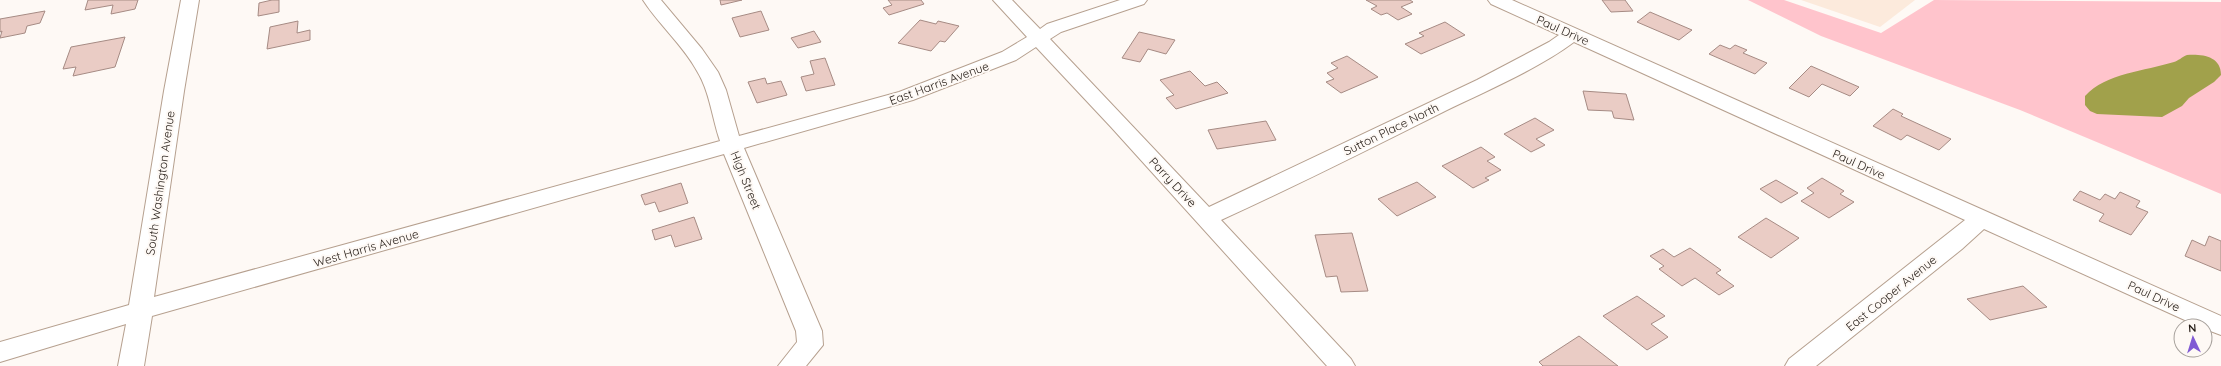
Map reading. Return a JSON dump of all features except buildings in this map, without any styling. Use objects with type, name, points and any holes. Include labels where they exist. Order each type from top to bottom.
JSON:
[{"type":"street","name":"South Washington Avenue","points":[[131,366],[141,310],[167,125],[190,0]]},
{"type":"street","name":"High Street","points":[[652,0],[662,15],[687,43],[708,72],[715,89],[732,146],[809,331],[810,344],[791,366]]},
{"type":"street","name":"Parry Drive","points":[[1002,0],[1342,366]]},
{"type":"street","name":"East Harris Avenue","points":[[732,146],[848,114],[932,87],[1009,56],[1037,37],[1054,28],[1138,0]]},
{"type":"street","name":"Paul Drive","points":[[1497,0],[2221,326]]},
{"type":"street","name":"Sutton Place North","points":[[1206,218],[1266,191],[1484,84],[1556,46],[1572,34]]},
{"type":"street","name":"West Harris Avenue","points":[[0,352],[141,310],[732,146]]},
{"type":"street","name":"East Cooper Avenue","points":[[1798,366],[1954,243],[1982,218]]},
{"type":"shaded area","points":[[1748,0],[1784,0],[1881,33],[1934,0],[2221,2],[2221,194],[2020,110],[1821,36]]},
{"type":"shaded area","points":[[1801,0],[1915,0],[1880,27]]},
{"type":"shaded area","points":[[2187,55],[2199,55],[2214,60],[2218,64],[2221,75],[2214,82],[2189,98],[2182,106],[2162,117],[2097,114],[2090,111],[2085,105],[2085,96],[2104,82],[2126,74],[2174,62]]}]
